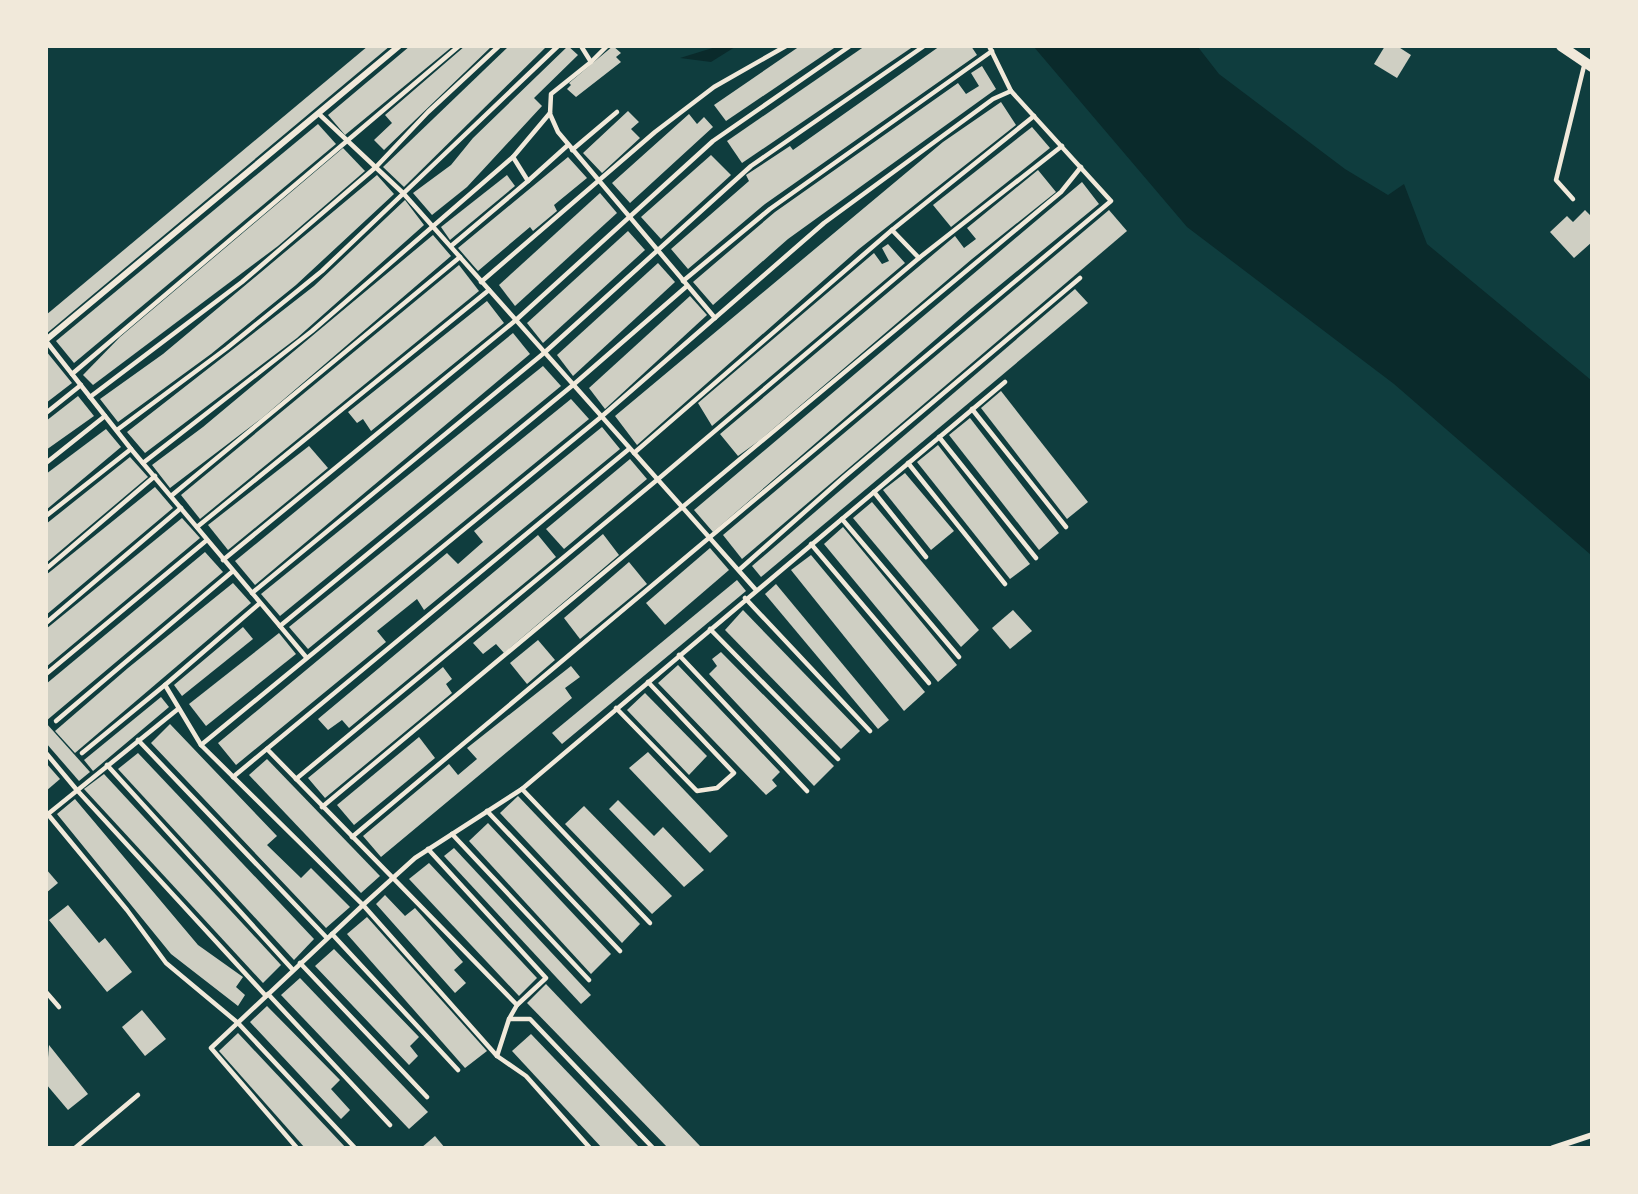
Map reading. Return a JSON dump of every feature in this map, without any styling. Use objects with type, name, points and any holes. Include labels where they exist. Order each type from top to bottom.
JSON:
[{"type":"street","points":[[46,340],[399,46]]},
{"type":"street","points":[[1561,46],[1588,64]]},
{"type":"street","points":[[1553,1148],[1592,1135]]},
{"type":"lane","points":[[72,374],[459,46]]},
{"type":"lane","points":[[90,397],[242,282],[376,167],[429,112],[499,46]]},
{"type":"lane","points":[[117,430],[227,348],[322,271],[558,46]]},
{"type":"lane","points":[[580,46],[591,62]]},
{"type":"lane","points":[[607,46],[551,94],[550,113],[570,147],[715,318]]},
{"type":"lane","points":[[482,282],[655,132],[714,87],[786,46]]},
{"type":"lane","points":[[223,560],[516,320],[713,141],[850,46]]},
{"type":"lane","points":[[252,593],[544,353],[751,166],[924,46]]},
{"type":"lane","points":[[352,837],[711,539],[957,328],[1112,201],[1011,91],[990,49],[770,209],[683,281]]},
{"type":"lane","points":[[1573,199],[1556,180],[1588,64]]},
{"type":"lane","points":[[201,745],[601,417],[824,223],[993,99],[1011,91]]},
{"type":"lane","points":[[450,246],[570,147],[617,112]]},
{"type":"lane","points":[[143,463],[312,331],[513,157],[550,113]]},
{"type":"lane","points":[[319,114],[345,141],[404,193],[756,590]]},
{"type":"lane","points":[[634,453],[892,230],[1034,116]]},
{"type":"lane","points":[[296,779],[657,480],[919,258],[1062,146]]},
{"type":"lane","points":[[513,157],[528,181]]},
{"type":"lane","points":[[322,807],[684,509],[1061,192],[1080,167]]},
{"type":"lane","points":[[892,230],[919,258]]},
{"type":"lane","points":[[171,496],[460,257]]},
{"type":"lane","points":[[739,570],[844,477],[1080,278]]},
{"type":"lane","points":[[280,626],[573,385],[687,286]]},
{"type":"lane","points":[[197,527],[489,290]]},
{"type":"lane","points":[[46,340],[131,449],[306,657]]},
{"type":"lane","points":[[297,1148],[211,1048],[392,879],[428,849],[522,789],[745,598],[1005,382]]},
{"type":"lane","points":[[46,413],[81,385]]},
{"type":"lane","points":[[972,409],[1066,527]]},
{"type":"lane","points":[[46,463],[105,416]]},
{"type":"lane","points":[[939,437],[1036,558]]},
{"type":"lane","points":[[46,516],[131,449]]},
{"type":"lane","points":[[233,777],[629,449]]},
{"type":"lane","points":[[908,463],[1005,584]]},
{"type":"lane","points":[[46,569],[155,477]]},
{"type":"lane","points":[[874,492],[926,557]]},
{"type":"lane","points":[[46,623],[181,508]]},
{"type":"lane","points":[[842,519],[959,657]]},
{"type":"lane","points":[[46,674],[207,540]]},
{"type":"lane","points":[[811,544],[929,683]]},
{"type":"lane","points":[[56,721],[233,571]]},
{"type":"lane","points":[[745,598],[870,731]]},
{"type":"lane","points":[[82,753],[165,686],[260,603]]},
{"type":"lane","points":[[710,629],[838,759]]},
{"type":"lane","points":[[679,655],[807,791]]},
{"type":"lane","points":[[616,708],[697,791],[717,788],[734,773],[648,682]]},
{"type":"lane","points":[[165,686],[201,745],[363,905],[497,1056],[526,1076],[590,1148]]},
{"type":"lane","points":[[178,709],[47,813],[127,910],[166,963],[238,1023],[356,1148]]},
{"type":"lane","points":[[138,740],[327,938]]},
{"type":"lane","points":[[267,749],[517,1005]]},
{"type":"lane","points":[[46,753],[76,789],[390,1125]]},
{"type":"lane","points":[[107,765],[293,970]]},
{"type":"lane","points":[[522,789],[650,923]]},
{"type":"lane","points":[[487,811],[620,951]]},
{"type":"lane","points":[[452,834],[589,980]]},
{"type":"lane","points":[[428,849],[546,978],[517,1005],[509,1019],[497,1056]]},
{"type":"lane","points":[[332,934],[458,1070]]},
{"type":"lane","points":[[300,963],[427,1097]]},
{"type":"lane","points":[[46,992],[59,1007]]},
{"type":"lane","points":[[509,1019],[530,1019],[653,1148]]},
{"type":"lane","points":[[75,1148],[138,1095]]},
{"type":"water","points":[[719,46],[735,47],[711,62],[680,58]]},
{"type":"water","points":[[1034,47],[1198,47],[1219,74],[1345,169],[1388,195],[1404,184],[1427,244],[1591,380],[1591,555],[1394,384],[1187,227]]},
{"type":"building","points":[[368,46],[390,46],[46,334],[46,315]]},
{"type":"building","points":[[410,46],[453,46],[345,135],[328,115]]},
{"type":"building","points":[[465,46],[492,46],[384,150],[374,140],[392,123],[385,115]]},
{"type":"building","points":[[509,46],[547,46],[404,187],[383,167]]},
{"type":"building","points":[[568,46],[578,55],[534,98],[542,106],[467,187],[432,215],[413,193],[451,165],[473,138]]},
{"type":"building","points":[[613,46],[621,53],[616,57],[621,62],[576,97],[567,89],[571,85],[569,83]]},
{"type":"building","points":[[800,46],[837,46],[726,121],[714,105]]},
{"type":"building","points":[[865,46],[914,46],[742,163],[727,141]]},
{"type":"building","points":[[940,46],[971,46],[977,55],[765,204],[688,269],[671,249],[749,181],[746,175],[790,146],[793,150]]},
{"type":"building","points":[[1385,46],[1397,46],[1411,55],[1397,78],[1374,64]]},
{"type":"building","points":[[982,66],[996,89],[788,239],[713,305],[693,282],[775,212],[958,83],[966,94],[979,86],[971,73]]},
{"type":"building","points":[[1001,102],[1016,125],[859,249],[637,445],[615,416],[943,142]]},
{"type":"building","points":[[628,111],[639,122],[631,129],[640,138],[602,173],[583,153]]},
{"type":"building","points":[[689,114],[697,124],[704,117],[713,127],[630,203],[612,183]]},
{"type":"building","points":[[318,124],[336,144],[74,363],[56,341]]},
{"type":"building","points":[[1032,127],[1050,148],[951,227],[933,205]]},
{"type":"building","points":[[343,148],[365,171],[278,246],[93,385],[83,375],[120,337]]},
{"type":"building","points":[[711,155],[731,175],[661,239],[641,217]]},
{"type":"building","points":[[568,157],[587,178],[554,205],[557,211],[533,231],[530,227],[478,271],[458,248]]},
{"type":"building","points":[[1038,170],[1056,192],[972,259],[760,440],[738,456],[720,434],[955,236],[964,248],[976,239],[967,228]]},
{"type":"building","points":[[377,175],[394,194],[296,285],[211,354],[118,422],[100,399],[163,354]]},
{"type":"building","points":[[507,175],[515,186],[450,240],[441,227]]},
{"type":"building","points":[[1082,182],[1099,204],[972,308],[713,532],[694,510]]},
{"type":"building","points":[[600,193],[617,213],[515,306],[499,285]]},
{"type":"building","points":[[405,200],[424,225],[297,338],[145,453],[127,432],[314,286]]},
{"type":"building","points":[[1109,210],[1127,231],[742,559],[723,535]]},
{"type":"building","points":[[1585,210],[1592,217],[1592,242],[1574,258],[1550,232],[1567,216],[1573,222]]},
{"type":"building","points":[[628,231],[645,250],[543,343],[527,323]]},
{"type":"building","points":[[433,235],[451,256],[262,418],[170,488],[152,465],[203,427]]},
{"type":"building","points":[[888,244],[905,263],[712,426],[698,403],[874,253],[882,264],[889,261],[882,248]]},
{"type":"building","points":[[658,263],[675,282],[573,376],[557,355]]},
{"type":"building","points":[[459,265],[479,291],[200,519],[181,495]]},
{"type":"building","points":[[1075,289],[1088,303],[761,577],[752,566]]},
{"type":"building","points":[[690,296],[707,315],[605,409],[589,388]]},
{"type":"building","points":[[487,301],[504,323],[371,431],[363,419],[357,423],[348,412]]},
{"type":"building","points":[[513,333],[530,354],[255,585],[235,561]]},
{"type":"building","points":[[46,351],[72,383],[46,403]]},
{"type":"building","points":[[543,366],[561,386],[280,616],[261,594]]},
{"type":"building","points":[[1001,391],[1088,502],[1067,519],[981,408]]},
{"type":"building","points":[[78,396],[94,416],[46,450],[46,421]]},
{"type":"building","points":[[571,399],[589,419],[308,649],[289,627]]},
{"type":"building","points":[[970,418],[1059,533],[1039,550],[949,435]]},
{"type":"building","points":[[602,427],[620,449],[424,610],[417,599],[377,631],[386,642],[236,765],[218,743],[447,553],[458,564],[483,542],[474,531]]},
{"type":"building","points":[[106,429],[121,447],[46,510],[46,474]]},
{"type":"building","points":[[938,445],[1030,564],[1010,579],[917,462]]},
{"type":"building","points":[[309,446],[328,468],[228,550],[208,525]]},
{"type":"building","points":[[130,457],[148,477],[46,563],[46,524]]},
{"type":"building","points":[[630,459],[647,479],[564,549],[546,529]]},
{"type":"building","points":[[905,473],[954,531],[931,550],[883,490]]},
{"type":"building","points":[[155,487],[173,508],[46,615],[46,575]]},
{"type":"building","points":[[872,502],[979,630],[961,647],[853,518]]},
{"type":"building","points":[[182,518],[200,538],[46,667],[46,629]]},
{"type":"building","points":[[843,527],[957,665],[938,682],[824,544]]},
{"type":"building","points":[[603,534],[619,555],[504,653],[496,644],[483,654],[473,643]]},
{"type":"building","points":[[538,535],[556,557],[349,728],[342,720],[328,730],[318,719]]},
{"type":"building","points":[[710,548],[729,570],[665,625],[646,603]]},
{"type":"building","points":[[205,552],[223,572],[46,721],[46,684]]},
{"type":"building","points":[[811,555],[925,692],[904,711],[791,570]]},
{"type":"building","points":[[629,562],[647,584],[580,639],[564,618]]},
{"type":"building","points":[[737,580],[746,591],[562,744],[552,733]]},
{"type":"building","points":[[233,583],[251,603],[75,753],[55,731]]},
{"type":"building","points":[[776,584],[889,720],[878,729],[765,594]]},
{"type":"building","points":[[743,610],[860,731],[841,749],[725,630]]},
{"type":"building","points":[[1013,610],[1032,631],[1010,649],[992,628]]},
{"type":"building","points":[[243,627],[253,639],[182,696],[174,685]]},
{"type":"building","points":[[279,633],[296,654],[206,726],[189,704]]},
{"type":"building","points":[[538,640],[555,660],[527,684],[510,663]]},
{"type":"building","points":[[721,652],[834,766],[814,786],[709,674],[717,666],[712,659]]},
{"type":"building","points":[[678,665],[780,772],[772,780],[777,786],[766,795],[658,683]]},
{"type":"building","points":[[571,666],[580,677],[565,688],[572,698],[381,857],[363,836],[449,764],[458,775],[477,759],[467,748]]},
{"type":"building","points":[[443,667],[452,679],[446,684],[452,693],[325,798],[308,778]]},
{"type":"building","points":[[645,693],[707,756],[689,775],[627,710]]},
{"type":"building","points":[[161,697],[169,707],[93,771],[84,760]]},
{"type":"building","points":[[46,723],[90,772],[79,781],[46,743]]},
{"type":"building","points":[[170,724],[277,836],[267,845],[301,878],[311,868],[350,907],[326,928],[151,743]]},
{"type":"building","points":[[419,737],[435,758],[354,825],[337,805]]},
{"type":"building","points":[[648,752],[728,836],[710,853],[629,768]]},
{"type":"building","points":[[138,753],[314,939],[294,960],[118,769]]},
{"type":"building","points":[[267,759],[380,876],[361,893],[249,775]]},
{"type":"building","points":[[46,763],[60,779],[46,791]]},
{"type":"building","points":[[104,774],[281,965],[263,983],[84,789]]},
{"type":"building","points":[[518,796],[640,924],[622,943],[500,813]]},
{"type":"building","points":[[75,799],[198,945],[243,977],[236,987],[245,995],[238,1006],[171,954],[57,814]]},
{"type":"building","points":[[618,800],[654,836],[663,827],[704,870],[684,887],[609,809]]},
{"type":"building","points":[[584,806],[672,896],[652,914],[565,824]]},
{"type":"building","points":[[488,823],[611,954],[591,974],[469,841]]},
{"type":"building","points":[[454,848],[591,995],[581,1004],[444,856]]},
{"type":"building","points":[[429,863],[537,978],[519,996],[409,879]]},
{"type":"building","points":[[46,869],[58,883],[46,893]]},
{"type":"building","points":[[385,895],[405,916],[415,908],[463,962],[454,970],[466,983],[455,993],[376,904]]},
{"type":"building","points":[[68,905],[99,943],[105,938],[132,972],[107,992],[49,920]]},
{"type":"building","points":[[367,917],[487,1051],[465,1068],[347,934]]},
{"type":"building","points":[[334,949],[419,1037],[410,1046],[418,1056],[409,1065],[315,966]]},
{"type":"building","points":[[300,978],[428,1112],[409,1129],[281,995]]},
{"type":"building","points":[[546,984],[700,1146],[668,1148],[527,1003]]},
{"type":"building","points":[[267,1006],[340,1080],[331,1089],[350,1110],[341,1119],[250,1022]]},
{"type":"building","points":[[142,1010],[166,1039],[145,1056],[122,1027]]},
{"type":"building","points":[[238,1033],[346,1148],[305,1148],[219,1051]]},
{"type":"building","points":[[531,1034],[640,1148],[602,1148],[512,1051]]},
{"type":"building","points":[[49,1045],[88,1094],[68,1110],[46,1084]]},
{"type":"building","points":[[435,1136],[445,1148],[421,1148]]}]
